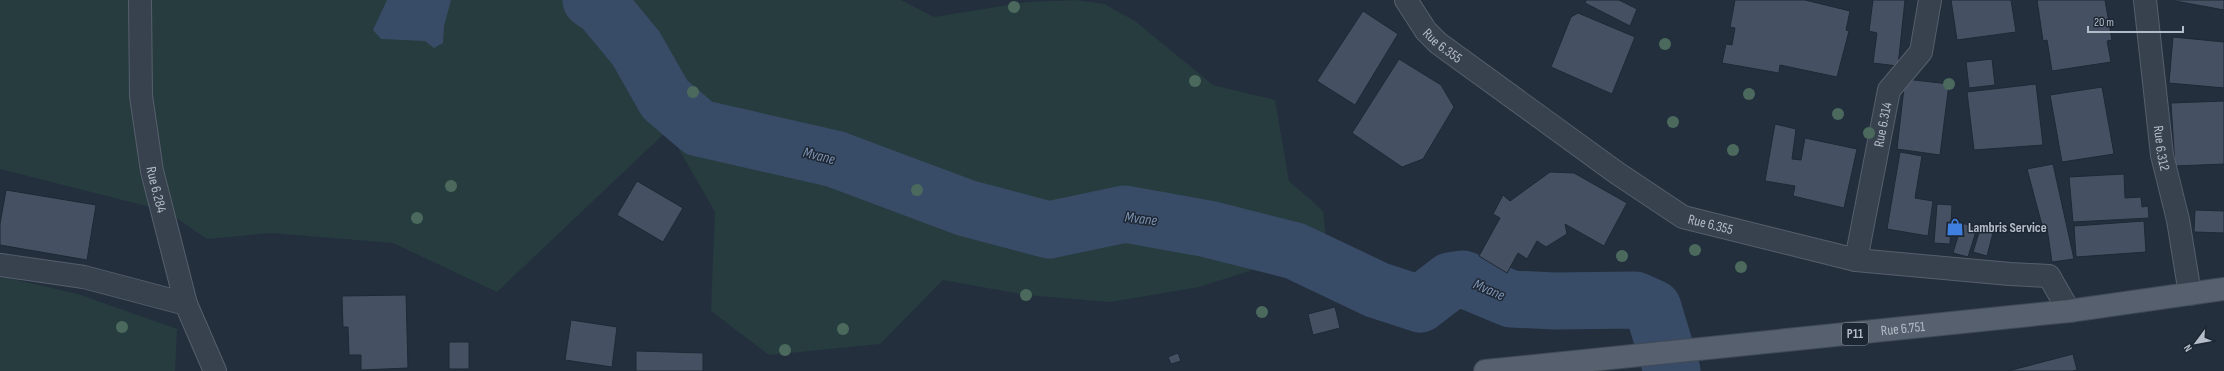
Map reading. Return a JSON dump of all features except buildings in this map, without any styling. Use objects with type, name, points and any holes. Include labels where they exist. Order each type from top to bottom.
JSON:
[{"type":"main road","name":"Rue 6.751","points":[[1485,371],[1531,368],[2069,311],[2224,289]]},
{"type":"street","name":"Rue 6.284","points":[[140,0],[141,96],[150,156],[166,228],[186,304],[215,371]]},
{"type":"street","name":"Rue 6.355","points":[[1406,0],[1426,31],[1438,43],[1617,172],[1683,216],[1856,260],[2010,274],[2049,276],[2069,311]]},
{"type":"street","name":"Rue 6.314","points":[[1856,260],[1889,90],[1921,52],[1930,0]]},
{"type":"street","name":"Rue 6.312","points":[[2145,0],[2162,155],[2178,220],[2190,294]]},
{"type":"street","points":[[0,265],[84,277],[186,304]]},
{"type":"green space","points":[[0,0],[901,0],[934,17],[1027,2],[1076,0],[1104,4],[1135,21],[1213,85],[1275,100],[1289,181],[1323,211],[1331,285],[1299,269],[1262,267],[1199,287],[1110,302],[1026,295],[943,280],[880,344],[769,355],[711,311],[715,212],[668,130],[497,292],[393,243],[271,233],[207,239],[166,211],[0,169]]},
{"type":"green space","points":[[0,276],[78,294],[177,329],[175,371],[0,371]]},
{"type":"water","points":[[387,0],[451,0],[444,26],[443,43],[434,48],[425,41],[381,39],[373,30]]},
{"type":"waterway","name":"Mvane","points":[[591,0],[602,7],[636,48],[665,99],[699,128],[835,159],[966,208],[1049,230],[1125,214],[1208,229],[1295,251],[1377,290],[1420,304],[1450,281],[1463,279],[1511,299],[1555,301],[1635,300],[1653,308],[1672,371]]},
{"type":"place","name":"Lambris Service","points":[[1955,227]]}]
